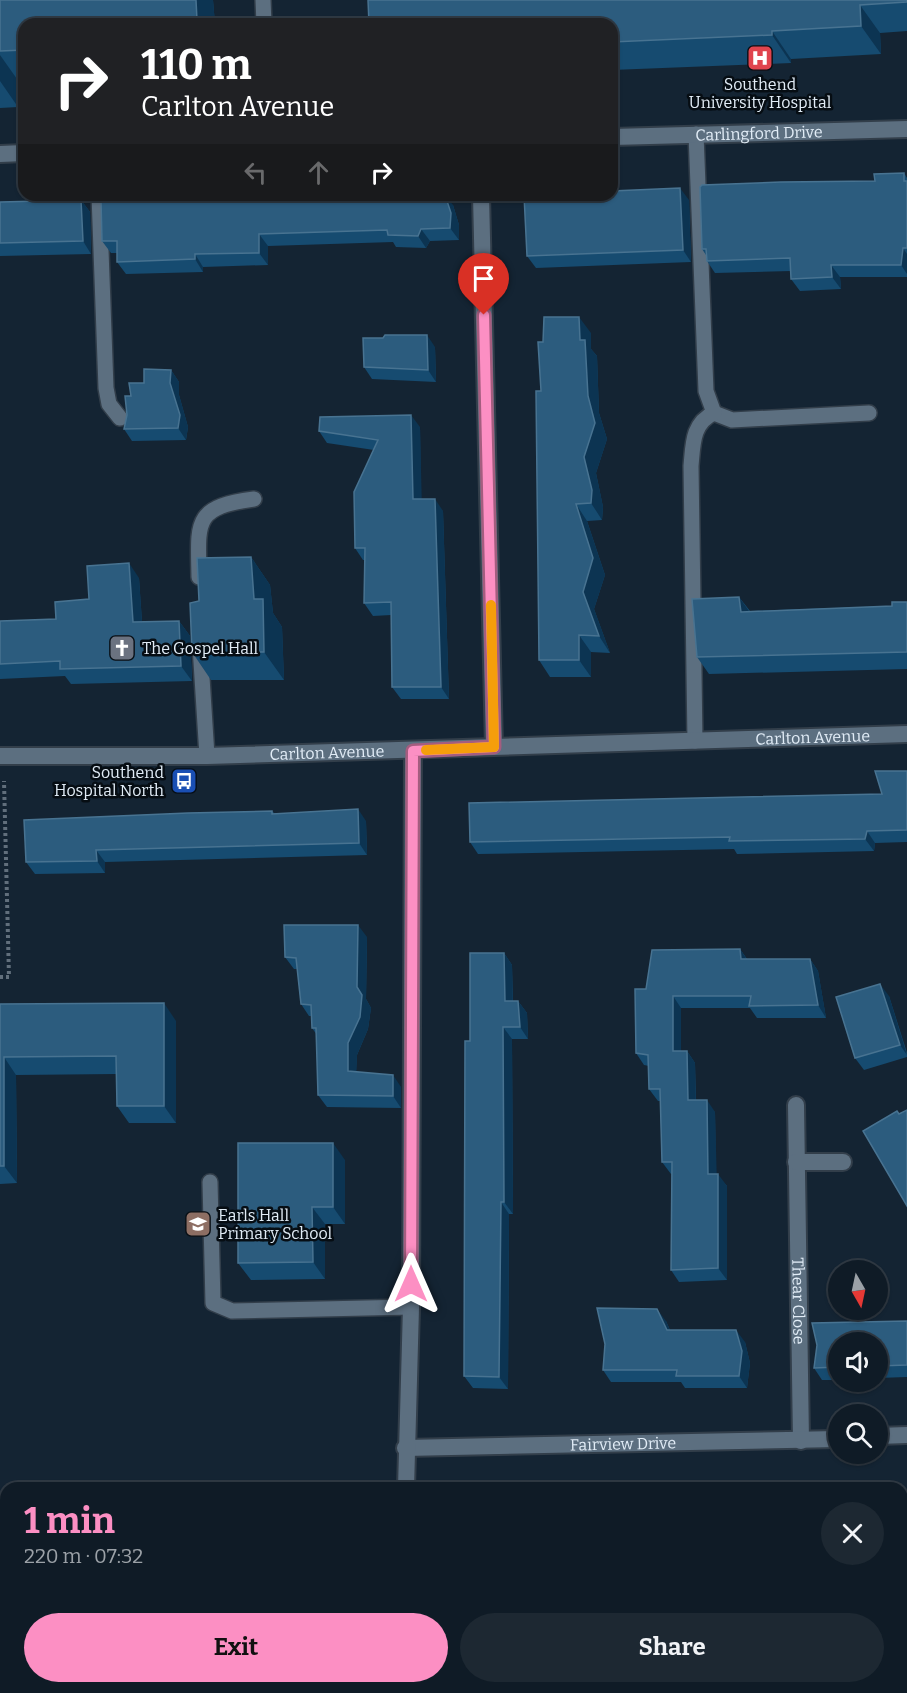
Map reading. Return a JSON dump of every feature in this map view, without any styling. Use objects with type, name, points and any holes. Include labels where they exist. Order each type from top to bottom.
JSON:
[{"type":"street","name":"Carlingford Drive","points":[[618,137],[907,129]]},
{"type":"street","points":[[0,154],[18,153]]},
{"type":"street","points":[[481,201],[494,747]]},
{"type":"street","name":"Carlton Avenue","points":[[2,756],[207,756],[413,751],[907,734]]},
{"type":"street","points":[[406,1482],[405,1448],[411,1307],[413,751]]},
{"type":"street","name":"Thear Close","points":[[796,1106],[801,1441]]},
{"type":"street","points":[[796,1162],[843,1161]]},
{"type":"street","points":[[888,1436],[907,1435]]},
{"type":"street","name":"Fairview Drive","points":[[405,1448],[828,1440]]},
{"type":"lane","points":[[263,0],[264,18]]},
{"type":"lane","points":[[696,134],[706,391],[714,413],[732,420],[869,412]]},
{"type":"lane","points":[[99,201],[106,388],[109,404],[120,418]]},
{"type":"lane","points":[[695,741],[691,466],[694,435],[701,421],[714,413]]},
{"type":"lane","points":[[199,589],[198,530],[205,517],[223,503],[254,499]]},
{"type":"lane","points":[[200,636],[207,756]]},
{"type":"lane","points":[[210,1182],[213,1303],[232,1311],[411,1307]]},
{"type":"path","points":[[0,977],[9,977],[2,756]]},
{"type":"building","points":[[0,0],[196,0],[197,18],[18,18],[18,50],[0,51]]},
{"type":"building","points":[[368,0],[907,0],[907,2],[860,5],[861,26],[772,31],[772,35],[618,42],[618,18],[369,18]]},
{"type":"building","points":[[904,173],[904,181],[907,181],[907,248],[903,248],[901,265],[831,265],[832,277],[791,279],[790,258],[707,261],[706,249],[702,249],[700,187],[702,185],[875,181],[874,174]]},
{"type":"building","points":[[680,188],[683,250],[527,256],[524,201],[618,201],[618,191]]},
{"type":"building","points":[[81,201],[83,241],[0,243],[0,202]]},
{"type":"building","points":[[101,201],[447,201],[451,213],[450,228],[421,229],[418,236],[388,235],[387,230],[259,234],[259,253],[195,254],[195,259],[117,262],[117,241],[102,241]]},
{"type":"building","points":[[544,317],[579,317],[580,340],[585,340],[588,396],[595,423],[584,457],[592,490],[591,503],[576,504],[593,558],[583,592],[599,636],[579,635],[579,660],[539,660],[536,391],[541,391],[538,342],[543,342]]},
{"type":"building","points":[[385,335],[427,335],[428,370],[364,367],[363,338],[383,338]]},
{"type":"building","points":[[144,369],[171,370],[170,383],[180,415],[178,428],[124,429],[127,415],[125,396],[131,396],[129,383],[144,383]]},
{"type":"building","points":[[411,415],[413,499],[435,499],[441,687],[392,687],[391,602],[364,603],[365,548],[355,548],[354,492],[378,440],[319,431],[320,417]]},
{"type":"building","points":[[251,557],[254,599],[263,599],[264,652],[192,652],[190,603],[199,601],[197,558]]},
{"type":"building","points":[[129,563],[133,622],[179,621],[181,666],[60,669],[60,661],[0,664],[0,621],[56,619],[55,602],[89,599],[87,566]]},
{"type":"building","points":[[739,597],[741,612],[892,606],[892,602],[907,602],[907,652],[697,657],[692,599]]},
{"type":"building","points":[[875,771],[907,771],[907,830],[867,831],[865,839],[729,841],[730,837],[470,842],[469,803],[882,794]]},
{"type":"building","points":[[358,809],[359,843],[96,850],[97,861],[26,862],[24,820],[188,813],[272,811],[272,814]]},
{"type":"building","points":[[284,925],[358,925],[357,987],[362,995],[360,1017],[348,1043],[348,1071],[393,1075],[393,1096],[318,1095],[316,1028],[312,1028],[311,1005],[301,1004],[296,958],[285,957]]},
{"type":"building","points":[[740,949],[741,959],[810,959],[818,1005],[749,1006],[751,996],[673,996],[673,1051],[687,1051],[688,1100],[707,1100],[708,1174],[718,1174],[718,1268],[671,1270],[672,1162],[662,1162],[660,1089],[649,1089],[648,1055],[636,1053],[635,989],[646,989],[652,950]]},
{"type":"building","points":[[470,953],[504,953],[505,1001],[518,1001],[520,1027],[503,1027],[504,1202],[501,1202],[499,1377],[464,1376],[465,1041],[470,1041]]},
{"type":"building","points":[[880,984],[900,1045],[855,1058],[836,997]]},
{"type":"building","points":[[164,1003],[164,1106],[117,1106],[116,1056],[4,1057],[4,1166],[0,1166],[0,1004]]},
{"type":"building","points":[[907,1110],[907,1206],[863,1131],[897,1111],[899,1114]]},
{"type":"building","points":[[238,1143],[333,1143],[333,1207],[312,1207],[313,1262],[238,1263]]},
{"type":"building","points":[[597,1308],[657,1309],[667,1330],[736,1330],[742,1351],[739,1376],[676,1376],[677,1370],[603,1370],[605,1344]]},
{"type":"building","points":[[907,1321],[907,1365],[888,1366],[888,1332],[828,1332],[828,1367],[814,1368],[817,1345],[812,1323]]},
{"type":"slow traffic","points":[[426,750],[494,747],[491,605]]},
{"type":"place","name":"Southend University Hospital","points":[[760,58]]},
{"type":"place","name":"The Gospel Hall","points":[[122,648]]},
{"type":"place","name":"Southend Hospital North","points":[[184,781]]},
{"type":"place","name":"Earls Hall Primary School","points":[[198,1224]]},
{"type":"route","points":[[411,1284],[413,751],[494,747],[484,315]]}]
